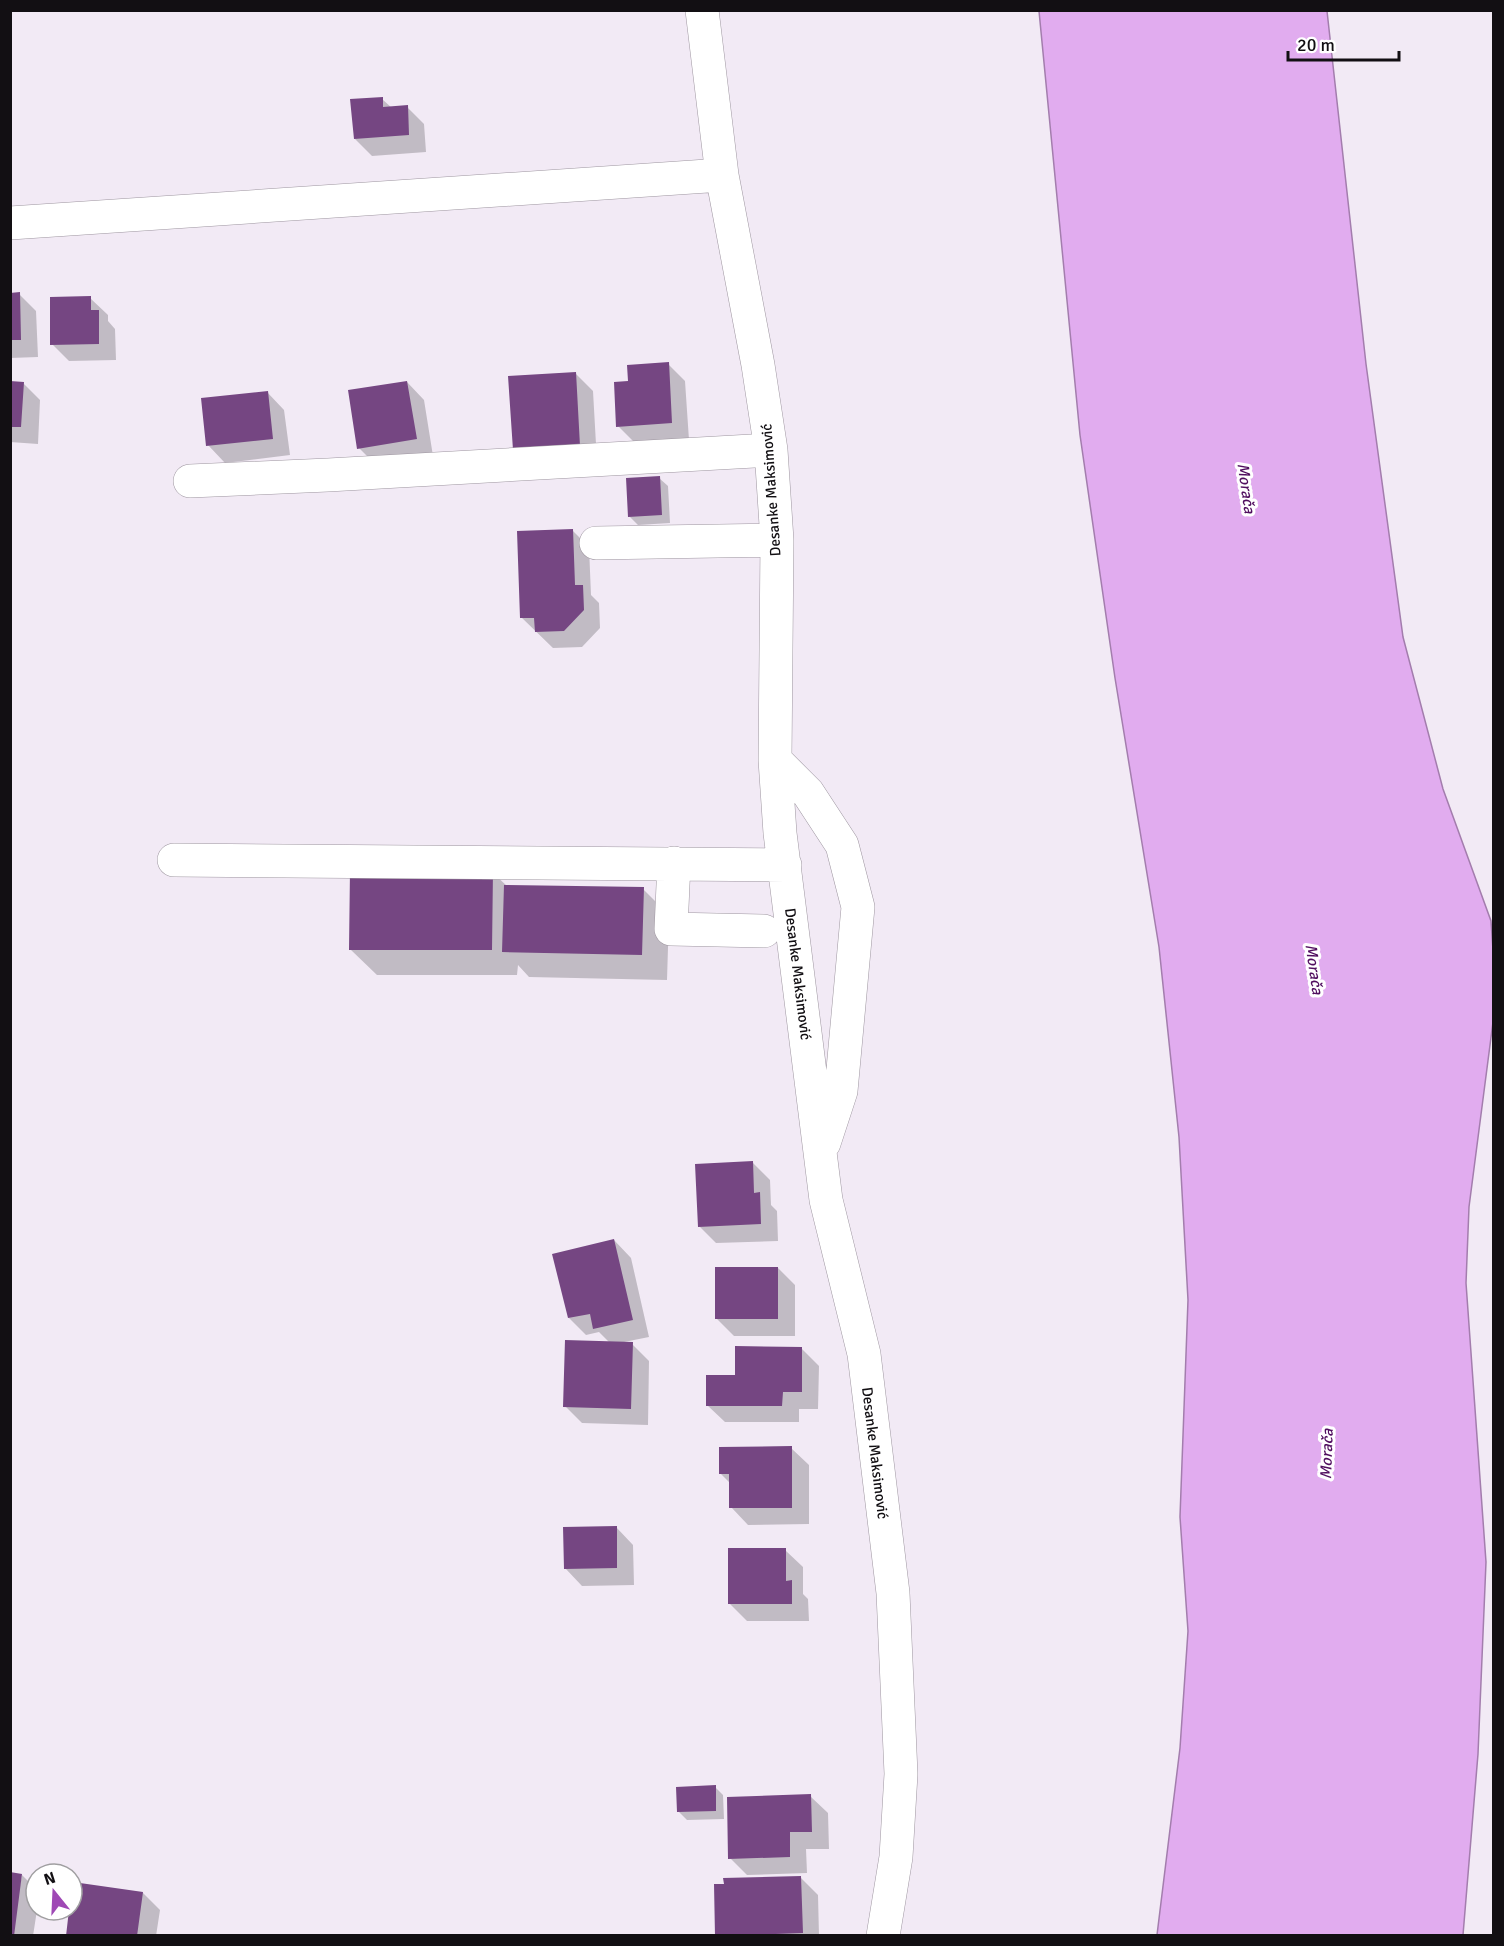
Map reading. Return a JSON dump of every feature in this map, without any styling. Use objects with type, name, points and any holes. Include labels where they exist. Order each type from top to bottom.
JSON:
[{"type":"street","name":"Desanke Maksimović","points":[[702,10],[722,175],[758,365],[771,450],[777,540],[775,760],[784,866],[826,1200],[864,1354],[893,1593],[901,1774],[896,1857],[883,1935]]},
{"type":"street","points":[[10,223],[722,175]]},
{"type":"street","points":[[190,481],[328,476],[771,450]]},
{"type":"street","points":[[596,543],[777,540]]},
{"type":"street","points":[[775,760],[808,793],[842,845],[858,907],[841,1090],[821,1154]]},
{"type":"street","points":[[174,860],[674,863],[784,866]]},
{"type":"street","points":[[674,863],[671,929],[764,931]]},
{"type":"water","name":"Morača","points":[[1039,11],[1327,11],[1366,364],[1403,637],[1443,789],[1491,921],[1493,1022],[1469,1207],[1466,1283],[1486,1562],[1478,1754],[1463,1935],[1157,1935],[1180,1748],[1188,1631],[1180,1517],[1188,1300],[1179,1137],[1159,947],[1115,678],[1080,435]]},
{"type":"building","points":[[383,97],[383,107],[408,105],[409,135],[354,139],[350,99]]},
{"type":"building","points":[[20,292],[21,340],[10,340],[10,293]]},
{"type":"building","points":[[91,296],[91,310],[99,310],[99,344],[50,345],[50,297]]},
{"type":"building","points":[[669,362],[672,423],[616,427],[614,382],[628,381],[627,365]]},
{"type":"building","points":[[576,372],[580,446],[513,450],[508,376]]},
{"type":"building","points":[[10,381],[24,382],[21,427],[10,427]]},
{"type":"building","points":[[407,381],[417,439],[357,449],[348,390]]},
{"type":"building","points":[[268,391],[273,439],[206,446],[201,398]]},
{"type":"building","points":[[660,476],[662,515],[628,517],[626,478]]},
{"type":"building","points":[[573,529],[575,585],[583,585],[584,610],[564,631],[535,632],[534,618],[520,618],[517,531]]},
{"type":"building","points":[[350,870],[493,870],[492,950],[349,950]]},
{"type":"building","points":[[504,885],[644,887],[642,955],[502,952]]},
{"type":"building","points":[[753,1161],[754,1193],[760,1192],[761,1224],[698,1227],[695,1164]]},
{"type":"building","points":[[614,1239],[633,1320],[593,1329],[590,1314],[568,1318],[552,1254]]},
{"type":"building","points":[[715,1267],[778,1267],[778,1319],[715,1319]]},
{"type":"building","points":[[565,1340],[633,1342],[631,1409],[563,1407]]},
{"type":"building","points":[[735,1346],[802,1347],[802,1392],[783,1392],[782,1406],[706,1406],[706,1375],[735,1375]]},
{"type":"building","points":[[792,1446],[792,1508],[729,1508],[729,1474],[719,1474],[719,1447]]},
{"type":"building","points":[[617,1526],[617,1568],[564,1569],[563,1527]]},
{"type":"building","points":[[728,1548],[786,1548],[786,1581],[792,1580],[792,1604],[728,1604]]},
{"type":"building","points":[[716,1785],[716,1811],[677,1812],[676,1787]]},
{"type":"building","points":[[811,1794],[812,1832],[790,1832],[790,1857],[728,1859],[727,1797]]},
{"type":"building","points":[[10,1872],[22,1874],[14,1936],[10,1936]]},
{"type":"building","points":[[801,1876],[803,1933],[715,1936],[714,1884],[724,1884],[723,1878]]},
{"type":"building","points":[[84,1884],[143,1892],[137,1936],[66,1936],[68,1922],[84,1922]]}]
